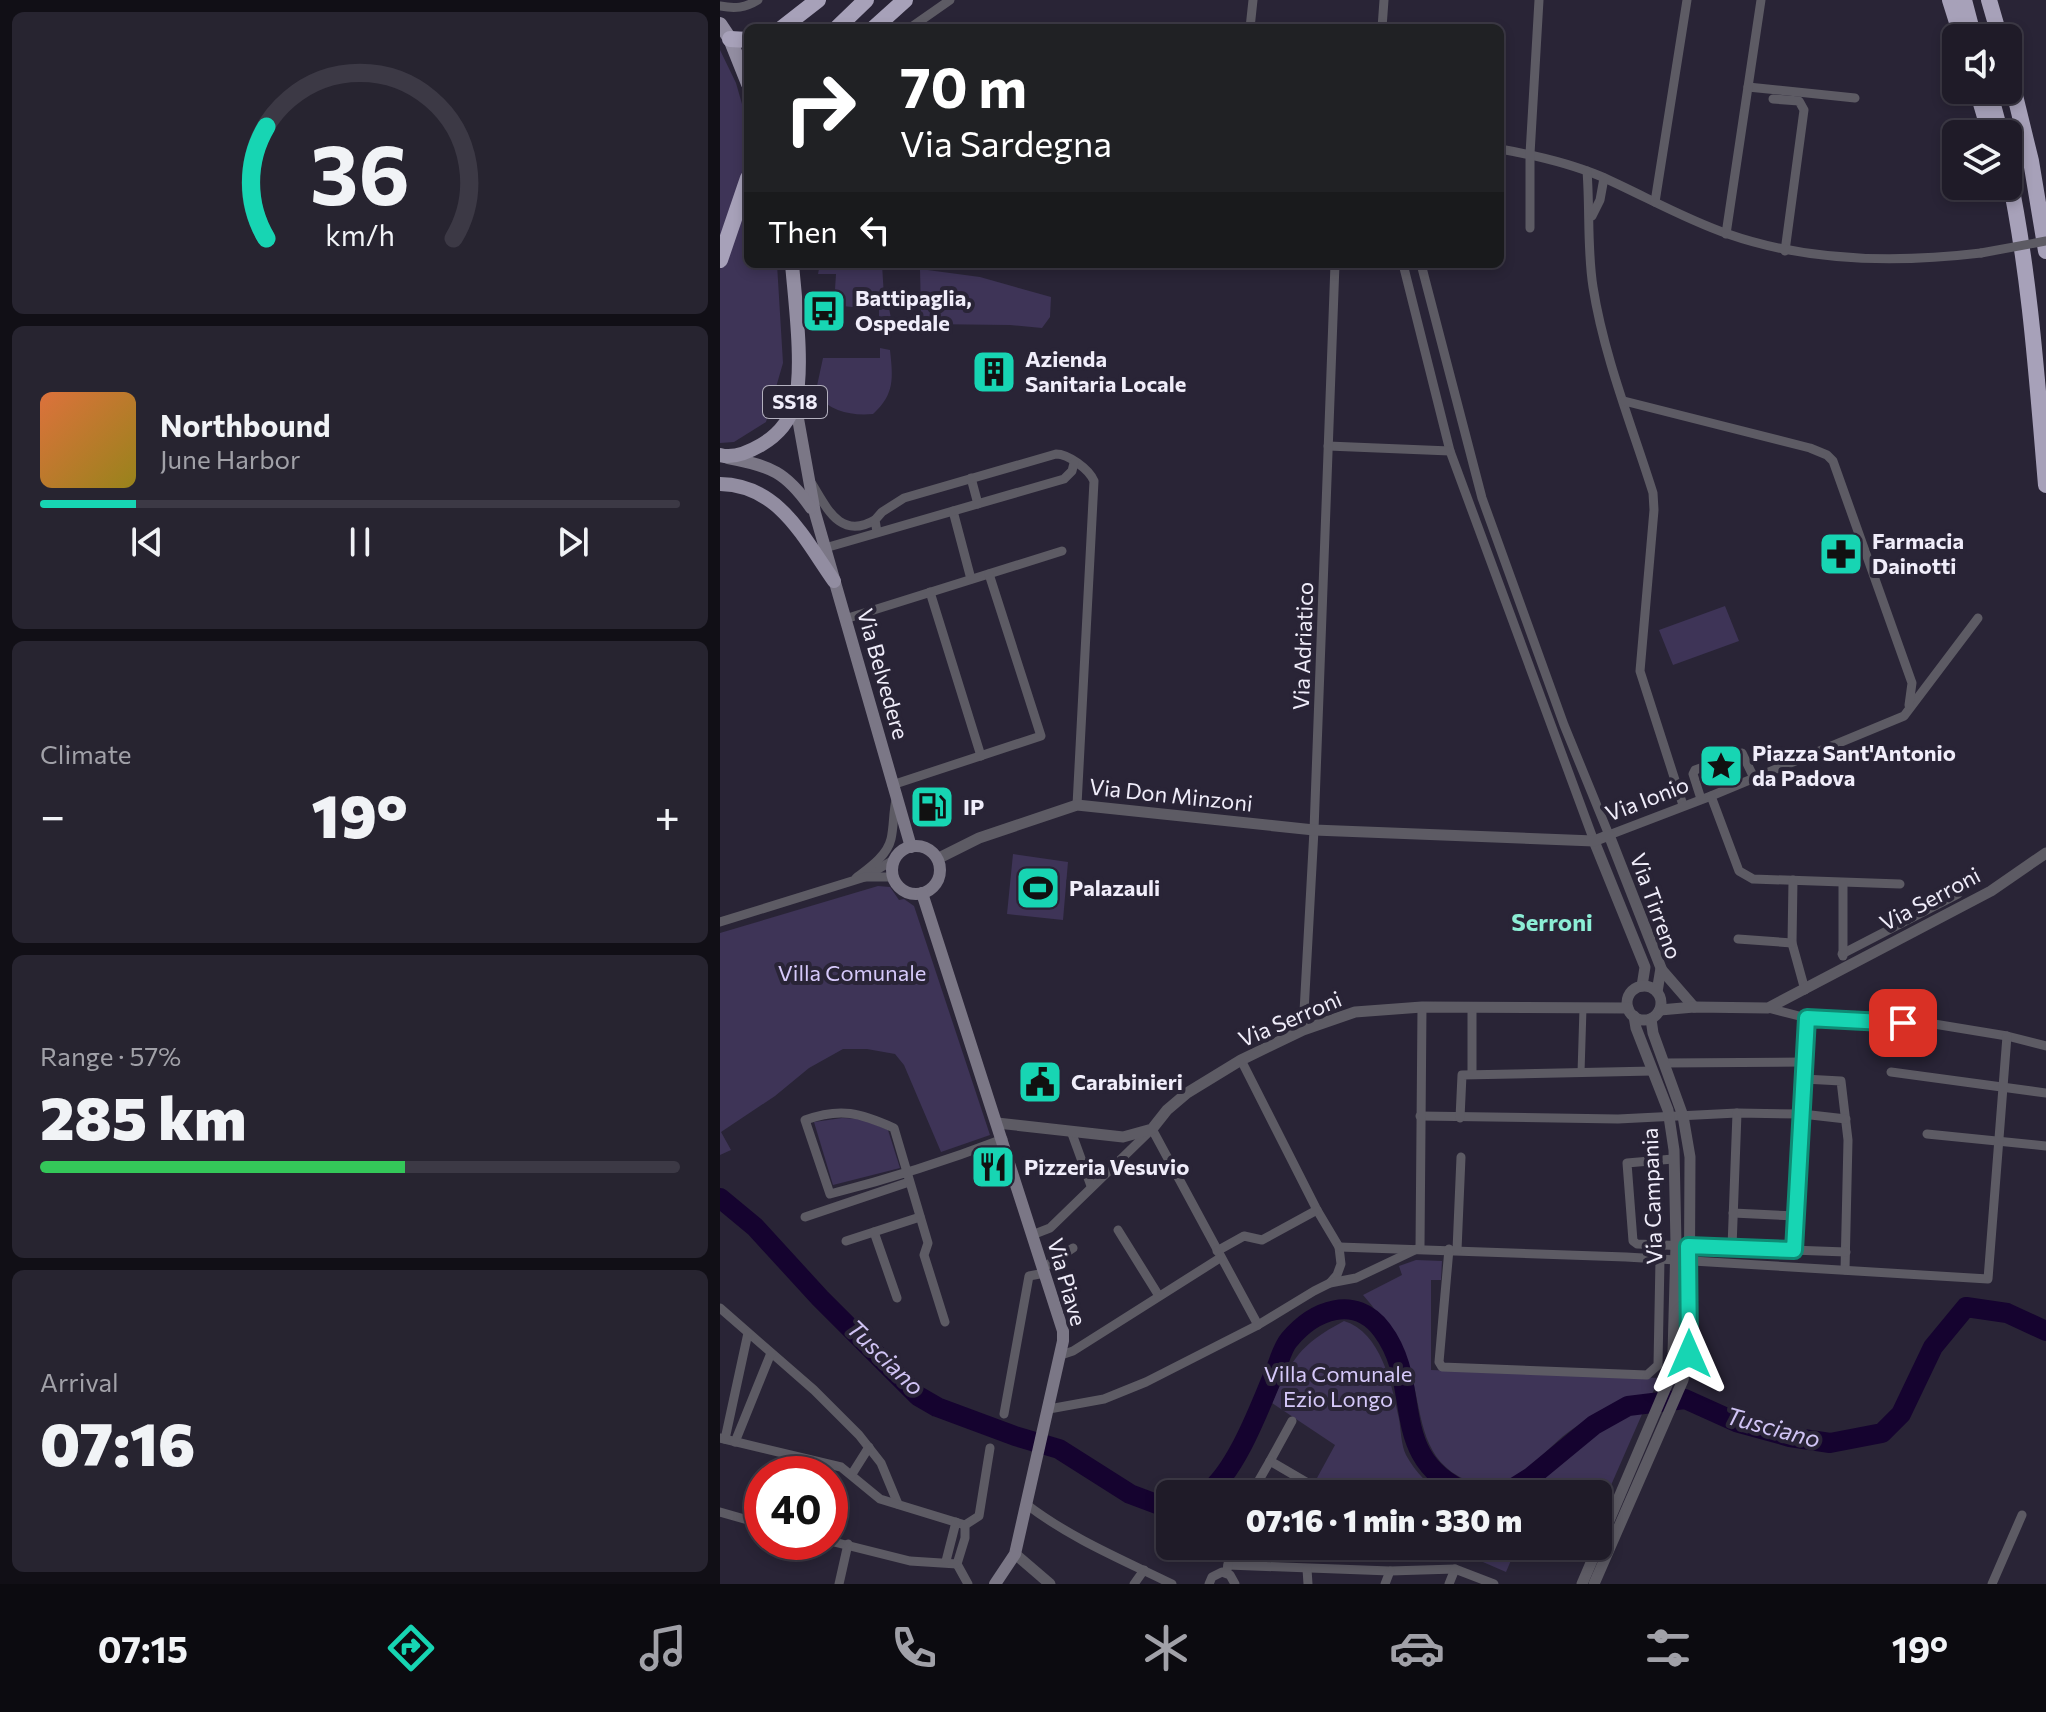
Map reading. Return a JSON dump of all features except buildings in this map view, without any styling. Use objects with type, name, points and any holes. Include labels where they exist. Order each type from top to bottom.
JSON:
[{"type":"highway","points":[[787,24],[818,0]]},
{"type":"highway","points":[[841,24],[866,0]]},
{"type":"highway","points":[[878,24],[905,0]]},
{"type":"highway","points":[[1950,0],[1958,24]]},
{"type":"highway","points":[[1964,0],[1970,24]]},
{"type":"highway","points":[[1989,0],[1996,24]]},
{"type":"highway","points":[[730,39],[744,40]]},
{"type":"highway","points":[[2017,104],[2031,161],[2046,251]]},
{"type":"highway","points":[[720,260],[744,190]]},
{"type":"highway","points":[[2012,200],[2017,214]]},
{"type":"highway","points":[[2014,200],[2035,353],[2046,485]]},
{"type":"main road","points":[[720,24],[730,39],[744,74]]},
{"type":"main road","name":"Via Belvedere","points":[[792,268],[797,361],[795,402],[815,513],[911,847]]},
{"type":"main road","name":"Via Belvedere","points":[[723,458],[753,450],[771,439],[786,424],[795,402]]},
{"type":"main road","name":"Via Belvedere","points":[[723,458],[755,463],[778,473],[795,486],[815,513]]},
{"type":"main road","points":[[720,484],[747,486],[768,497],[791,520],[834,581]]},
{"type":"main road","points":[[926,848],[937,859],[940,866],[938,880],[922,893],[905,891],[893,877],[895,859],[905,849],[926,848]]},
{"type":"main road","points":[[922,893],[997,1123]]},
{"type":"main road","name":"Via Piave","points":[[997,1123],[1063,1331],[1061,1355],[1015,1554]]},
{"type":"main road","points":[[995,1584],[1015,1554]]},
{"type":"street","points":[[720,6],[732,9],[758,0]]},
{"type":"street","points":[[916,24],[950,0]]},
{"type":"street","points":[[1250,24],[1253,0]]},
{"type":"street","points":[[1382,24],[1384,0]]},
{"type":"street","points":[[1530,228],[1530,154],[1539,0]]},
{"type":"street","points":[[1655,202],[1687,0]]},
{"type":"street","points":[[1726,234],[1761,0]]},
{"type":"street","points":[[1748,87],[1855,98]]},
{"type":"street","points":[[1773,99],[1799,101],[1804,110],[1785,251]]},
{"type":"street","points":[[1504,150],[1587,171],[1726,234],[1785,251],[1918,260],[2046,241]]},
{"type":"street","points":[[1587,171],[1590,266],[1594,291],[1601,326],[1653,502],[1640,671],[1683,805]]},
{"type":"street","points":[[1589,194],[1602,177]]},
{"type":"street","points":[[1590,219],[1600,200],[1602,177]]},
{"type":"street","points":[[1600,200],[1622,187]]},
{"type":"street","name":"Via Adriatico","points":[[1303,1030],[1314,830],[1335,268]]},
{"type":"street","points":[[1404,268],[1450,451],[1594,841]]},
{"type":"street","points":[[1422,268],[1482,498],[1564,725],[1609,835]]},
{"type":"street","points":[[1624,401],[1810,448],[1833,461],[1912,683],[1908,708]]},
{"type":"street","points":[[1328,446],[1450,451]]},
{"type":"street","points":[[809,479],[829,511],[839,522],[850,526],[875,520],[904,498],[1056,454],[1069,457],[1087,470],[1094,481],[1077,805]]},
{"type":"street","points":[[825,548],[1064,479],[1072,471],[1074,463]]},
{"type":"street","points":[[971,478],[978,504]]},
{"type":"street","points":[[953,511],[971,579]]},
{"type":"street","points":[[875,520],[877,532]]},
{"type":"street","points":[[845,619],[1062,551]]},
{"type":"street","points":[[892,785],[1041,736],[989,574]]},
{"type":"street","points":[[930,592],[981,756]]},
{"type":"street","name":"Via Ionio","points":[[1314,830],[1594,841],[1904,716],[1978,618]]},
{"type":"street","points":[[1754,778],[1742,753],[1695,770],[1693,774],[1739,871],[1753,879],[1900,884]]},
{"type":"street","points":[[853,881],[887,849],[896,800]]},
{"type":"street","name":"Via Don Minzoni","points":[[937,859],[979,838],[1077,805],[1314,830]]},
{"type":"street","name":"Via Tirreno","points":[[1609,835],[1661,969],[1659,994]]},
{"type":"street","name":"Via Tirreno","points":[[1594,841],[1645,967],[1642,986]]},
{"type":"street","name":"Via Serroni","points":[[1656,1014],[1694,1007],[1768,1008],[1991,891],[2046,853]]},
{"type":"street","points":[[720,922],[865,877],[895,859]]},
{"type":"street","points":[[865,877],[893,877]]},
{"type":"street","points":[[1793,880],[1792,943],[1805,990]]},
{"type":"street","points":[[1843,883],[1842,954],[1845,967]]},
{"type":"street","points":[[1842,954],[1958,894]]},
{"type":"street","points":[[1738,939],[1792,943]]},
{"type":"street","points":[[1661,969],[1694,1007]]},
{"type":"street","points":[[1642,986],[1659,994],[1656,1014],[1641,1020],[1631,1012],[1631,992],[1642,986]]},
{"type":"street","name":"Via Serroni","points":[[1659,994],[1694,1007]]},
{"type":"street","points":[[1420,1248],[1422,1007]]},
{"type":"street","name":"Via Serroni","points":[[1032,1235],[1050,1228],[1187,1093],[1241,1060],[1303,1030],[1355,1012],[1422,1007],[1583,1008],[1631,1012]]},
{"type":"street","points":[[1472,1007],[1472,1074]]},
{"type":"street","points":[[1581,1073],[1583,1008]]},
{"type":"street","points":[[1768,1008],[1807,1018],[1934,1024],[2046,1046]]},
{"type":"street","name":"Via Campania","points":[[1594,1584],[1683,1380],[1689,1354],[1689,1261],[1682,1245],[1670,1117],[1631,1012]]},
{"type":"street","name":"Via Campania","points":[[1582,1584],[1669,1380],[1673,1354],[1675,1260],[1682,1245],[1690,1157],[1683,1116],[1653,1033],[1656,1014]]},
{"type":"street","points":[[1794,1250],[1807,1018]]},
{"type":"street","points":[[1339,1247],[1660,1259],[1988,1279],[2007,1036]]},
{"type":"street","points":[[1048,1415],[1104,1399],[1146,1382],[1258,1325],[1330,1283],[1337,1275],[1341,1264],[1339,1247],[1241,1060]]},
{"type":"street","points":[[1664,1063],[1805,1062]]},
{"type":"street","points":[[1460,1118],[1462,1075],[1653,1071]]},
{"type":"street","points":[[1891,1072],[2046,1093]]},
{"type":"street","points":[[1804,1079],[1841,1081],[1848,1140],[1845,1270]]},
{"type":"street","points":[[907,1178],[830,1194],[805,1120],[828,1112],[852,1112],[894,1128],[928,1243],[924,1255],[945,1322]]},
{"type":"street","points":[[1420,1116],[1588,1119],[1737,1113],[1802,1114],[1846,1119]]},
{"type":"street","points":[[1732,1247],[1737,1113]]},
{"type":"street","points":[[997,1123],[1123,1137],[1152,1129],[1258,1325]]},
{"type":"street","points":[[1071,1131],[1091,1186]]},
{"type":"street","points":[[1927,1134],[2046,1146]]},
{"type":"street","points":[[805,1217],[1003,1139]]},
{"type":"street","points":[[1461,1157],[1440,1347],[1442,1367],[1652,1373],[1658,1365],[1660,1259]]},
{"type":"street","points":[[1673,1159],[1627,1163],[1633,1241],[1637,1244],[1846,1252]]},
{"type":"street","points":[[1061,1355],[1073,1351],[1159,1296],[1217,1251],[1244,1236],[1262,1240],[1317,1210]]},
{"type":"street","points":[[1733,1213],[1796,1216]]},
{"type":"street","points":[[846,1241],[920,1217]]},
{"type":"street","points":[[1118,1230],[1159,1296]]},
{"type":"street","points":[[874,1232],[897,1298]]},
{"type":"street","points":[[1004,1414],[1029,1276],[1044,1271],[1073,1248]]},
{"type":"street","points":[[1330,1283],[1356,1278],[1420,1248]]},
{"type":"street","points":[[720,1308],[814,1390],[869,1447],[881,1463],[898,1504]]},
{"type":"street","points":[[726,1440],[748,1333]]},
{"type":"street","points":[[726,1440],[771,1353]]},
{"type":"street","points":[[1259,1480],[1292,1421]]},
{"type":"street","points":[[726,1440],[841,1467],[880,1499],[960,1523],[979,1516],[990,1448]]},
{"type":"street","points":[[852,1474],[869,1447]]},
{"type":"street","points":[[1270,1461],[1302,1480]]},
{"type":"street","points":[[1026,1504],[1056,1524],[1172,1584]]},
{"type":"street","points":[[720,1512],[744,1519]]},
{"type":"street","points":[[1992,1584],[2022,1515]]},
{"type":"street","points":[[946,1561],[960,1523]]},
{"type":"street","points":[[960,1523],[965,1538],[957,1564],[968,1584]]},
{"type":"street","points":[[848,1544],[910,1561],[957,1564]]},
{"type":"street","points":[[1015,1554],[1050,1584]]},
{"type":"street","points":[[839,1584],[844,1560]]},
{"type":"street","points":[[1229,1560],[1227,1569],[1235,1584]]},
{"type":"street","points":[[1209,1584],[1216,1574],[1227,1569],[1455,1569],[1494,1584]]},
{"type":"street","points":[[1307,1569],[1308,1584]]},
{"type":"street","points":[[1449,1584],[1455,1569]]},
{"type":"street","points":[[1134,1584],[1144,1570]]},
{"type":"street","points":[[1385,1584],[1390,1571]]},
{"type":"green space","points":[[720,50],[736,83],[744,111],[744,268],[777,268],[783,363],[766,422],[734,442],[720,443]]},
{"type":"green space","points":[[819,268],[882,268],[884,297],[891,318],[879,317],[879,310],[834,305],[836,274],[818,274]]},
{"type":"green space","points":[[920,269],[980,277],[1051,297],[1050,317],[1042,328],[925,324],[921,313]]},
{"type":"green space","points":[[880,348],[890,350],[892,377],[885,400],[873,414],[842,411],[815,395],[823,358],[880,358]]},
{"type":"green space","points":[[1725,606],[1739,641],[1673,665],[1659,630]]},
{"type":"green space","name":"Palazauli","points":[[1013,854],[1068,862],[1063,920],[1007,914]]},
{"type":"green space","name":"Villa Comunale","points":[[878,886],[890,887],[899,900],[904,899],[914,906],[990,1135],[941,1152],[904,1065],[895,1054],[843,1049],[809,1068],[775,1096],[721,1132],[731,1150],[720,1155],[720,933]]},
{"type":"green space","points":[[862,1119],[888,1130],[900,1168],[833,1185],[814,1122]]},
{"type":"green space","points":[[1416,1260],[1442,1261],[1441,1280],[1431,1280],[1431,1370],[1660,1378],[1650,1398],[1622,1404],[1585,1421],[1509,1480],[1468,1480],[1458,1476],[1436,1456],[1429,1444],[1403,1353],[1385,1322],[1363,1295],[1402,1275],[1399,1266]]},
{"type":"green space","name":"Villa Comunale Ezio Longo","points":[[1344,1321],[1367,1336],[1383,1361],[1393,1391],[1406,1455],[1425,1480],[1317,1478],[1335,1445],[1272,1403],[1292,1364],[1317,1338]]},
{"type":"green space","points":[[1643,1412],[1612,1483],[1612,1480],[1539,1480],[1600,1429]]},
{"type":"green space","points":[[1478,1560],[1511,1560],[1506,1572]]},
{"type":"waterway","name":"Tusciano","points":[[720,1198],[755,1227],[820,1298],[918,1396],[937,1407],[1059,1449],[1130,1494],[1156,1504]]},
{"type":"waterway","name":"Tusciano","points":[[1526,1480],[1594,1425],[1628,1406],[1685,1399],[1736,1422],[1790,1437],[1830,1443],[1882,1433],[1901,1414],[1933,1347],[1966,1307],[2007,1313],[2046,1331]]},
{"type":"waterway","name":"Tusciano","points":[[1219,1480],[1254,1421],[1289,1340],[1299,1329],[1322,1314],[1347,1309],[1371,1319],[1382,1330],[1395,1352],[1416,1441],[1426,1461],[1445,1480]]},
{"type":"place","name":"Battipaglia, Ospedale","points":[[824,311]]},
{"type":"place","name":"Azienda Sanitaria Locale","points":[[994,372]]},
{"type":"place","name":"Farmacia Dainotti","points":[[1841,554]]},
{"type":"place","name":"Piazza Sant'Antonio da Padova","points":[[1721,766]]},
{"type":"place","name":"IP","points":[[932,807]]},
{"type":"place","name":"Palazauli","points":[[1038,888]]},
{"type":"place","name":"Carabinieri","points":[[1040,1082]]},
{"type":"place","name":"Pizzeria Vesuvio","points":[[993,1167]]},
{"type":"district","name":"Serroni","points":[[1552,923]]},
{"type":"route","points":[[1689,1354],[1688,1246],[1794,1250],[1807,1018],[1903,1023]]}]
